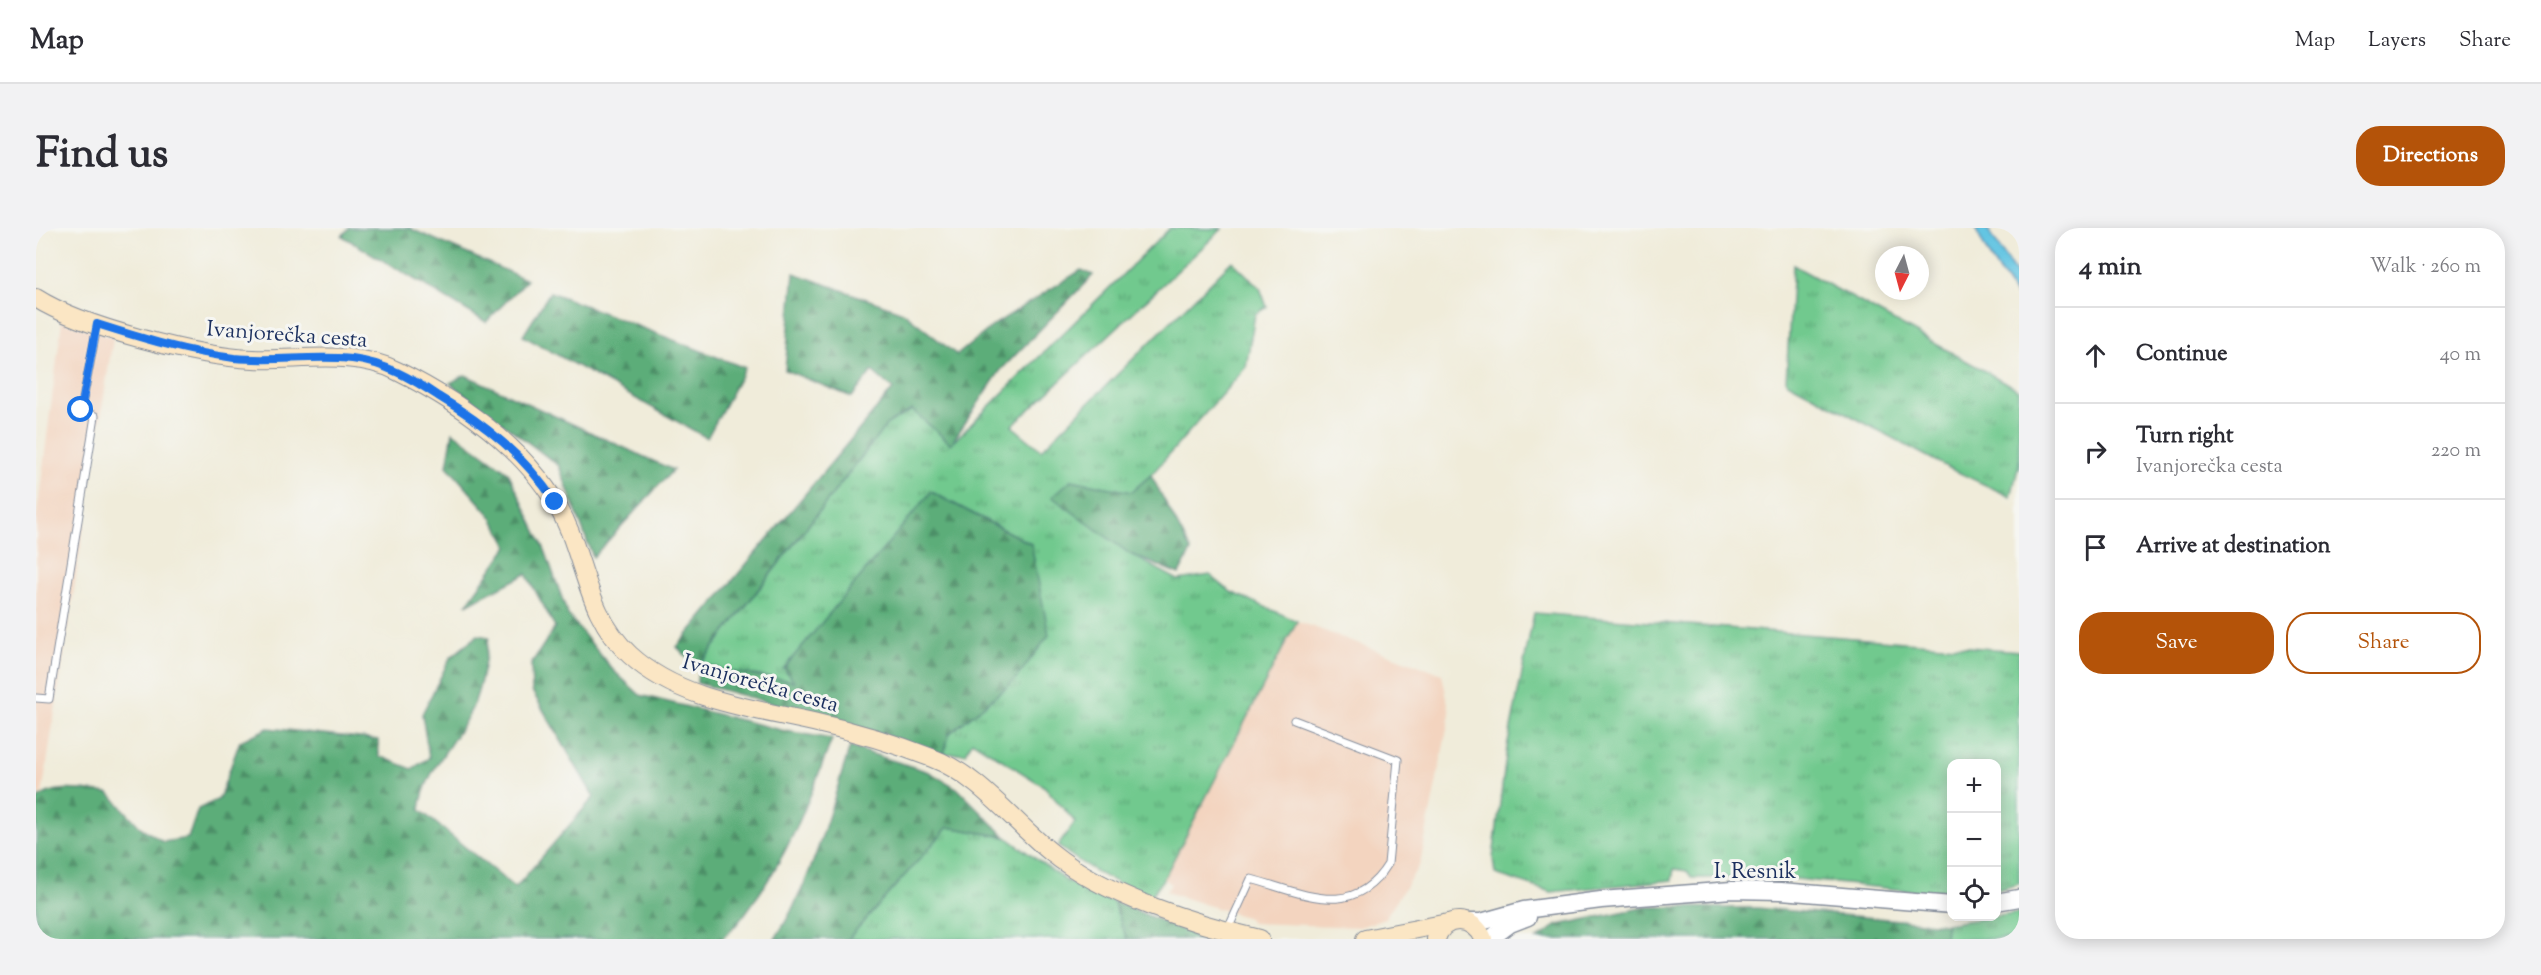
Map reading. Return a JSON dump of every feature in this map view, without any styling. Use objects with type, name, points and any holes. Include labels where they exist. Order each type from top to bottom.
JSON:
[{"type":"main road","name":"Ivanjorečka cesta","points":[[36,298],[60,312],[141,338],[234,358],[352,359],[394,369],[486,427],[532,470],[562,516],[600,616],[627,652],[653,674],[716,699],[868,736],[944,763],[967,777],[1065,863],[1108,887],[1168,912],[1227,932],[1260,939]]},
{"type":"main road","points":[[1365,939],[1462,920],[1469,922],[1480,932],[1483,939]]},
{"type":"main road","points":[[1436,939],[1442,927],[1448,923]]},
{"type":"street","name":"I. Resnik","points":[[1469,922],[1482,922],[1524,910],[1648,895],[1732,890],[1781,891],[1947,905]]},
{"type":"street","points":[[2001,901],[2019,898]]},
{"type":"street","name":"I. Resnik","points":[[1490,939],[1510,924],[1558,906]]},
{"type":"lane","points":[[36,698],[49,699],[95,416],[81,410],[97,324]]},
{"type":"lane","points":[[1227,932],[1251,879],[1328,900],[1350,897],[1369,888],[1388,864],[1398,760],[1294,720]]},
{"type":"shaded area","points":[[62,321],[113,338],[42,795],[36,794],[36,521]]},
{"type":"shaded area","points":[[1297,621],[1442,674],[1450,714],[1420,864],[1385,918],[1360,927],[1251,923],[1248,918],[1166,892],[1171,884],[1164,878]]},
{"type":"green space","points":[[349,228],[409,228],[527,280],[486,322],[342,236]]},
{"type":"green space","points":[[1170,228],[1222,229],[1012,426],[1041,450],[1232,261],[1260,288],[1267,307],[1255,314],[1246,367],[1151,475],[1131,492],[1071,480],[1130,554],[1178,580],[1210,575],[1231,592],[1297,621],[1164,878],[1151,896],[1103,876],[1058,846],[1075,822],[1045,787],[972,741],[966,753],[944,754],[949,734],[1014,681],[1031,544],[932,492],[784,668],[795,682],[726,671],[701,664],[887,424],[912,410],[951,444]]},
{"type":"green space","points":[[1793,265],[2019,390],[2019,464],[2011,497],[1945,466],[1786,381]]},
{"type":"green space","points":[[1081,270],[1093,275],[1000,371],[951,444],[912,410],[887,424],[701,663],[726,671],[794,681],[784,668],[931,492],[1031,544],[1049,635],[1014,681],[949,734],[944,754],[843,723],[697,683],[698,668],[677,647],[893,389],[872,371],[852,397],[785,370],[794,273],[903,312],[957,355],[995,324]]},
{"type":"green space","points":[[550,292],[745,368],[707,438],[523,336]]},
{"type":"green space","points":[[465,375],[673,470],[593,557],[559,466],[450,383]]},
{"type":"green space","points":[[453,432],[508,472],[545,550],[568,615],[613,670],[640,695],[781,730],[832,739],[807,804],[778,864],[738,923],[722,939],[36,939],[36,800],[43,795],[52,791],[71,789],[109,793],[140,827],[163,842],[188,838],[198,809],[219,799],[240,741],[268,728],[378,740],[379,756],[412,769],[429,758],[422,714],[450,658],[478,635],[489,637],[476,698],[466,719],[434,769],[420,810],[515,888],[594,797],[532,691],[531,664],[555,627],[526,574],[466,605],[508,546],[491,516],[447,466]]},
{"type":"green space","points":[[1151,475],[1191,551],[1179,574],[1130,554],[1052,497],[1071,480],[1131,492]]},
{"type":"green space","points":[[1534,613],[2019,651],[2019,884],[2001,889],[2001,759],[1947,759],[1947,891],[1914,891],[1786,878],[1692,878],[1687,871],[1674,869],[1672,880],[1551,892],[1495,874],[1493,858],[1507,748]]},
{"type":"green space","points":[[850,747],[929,772],[957,788],[1006,837],[948,827],[848,939],[775,939],[800,894],[810,870]]},
{"type":"green space","points":[[948,827],[1006,837],[1065,880],[1096,896],[1113,901],[1127,939],[848,939]]},
{"type":"green space","points":[[1113,901],[1195,935],[1207,939],[1127,939]]},
{"type":"green space","points":[[1646,907],[1757,908],[1946,924],[1945,939],[1537,939],[1558,925]]},
{"type":"green space","points":[[2019,913],[2019,939],[1945,939],[1946,924],[1966,921],[2001,921],[2001,916]]},
{"type":"water","points":[[1975,228],[1987,228],[2019,279],[2019,300],[1990,258]]},
{"type":"route","points":[[81,410],[97,324],[141,338],[234,358],[352,359],[394,369],[477,421],[518,455],[544,484],[555,502]]}]
